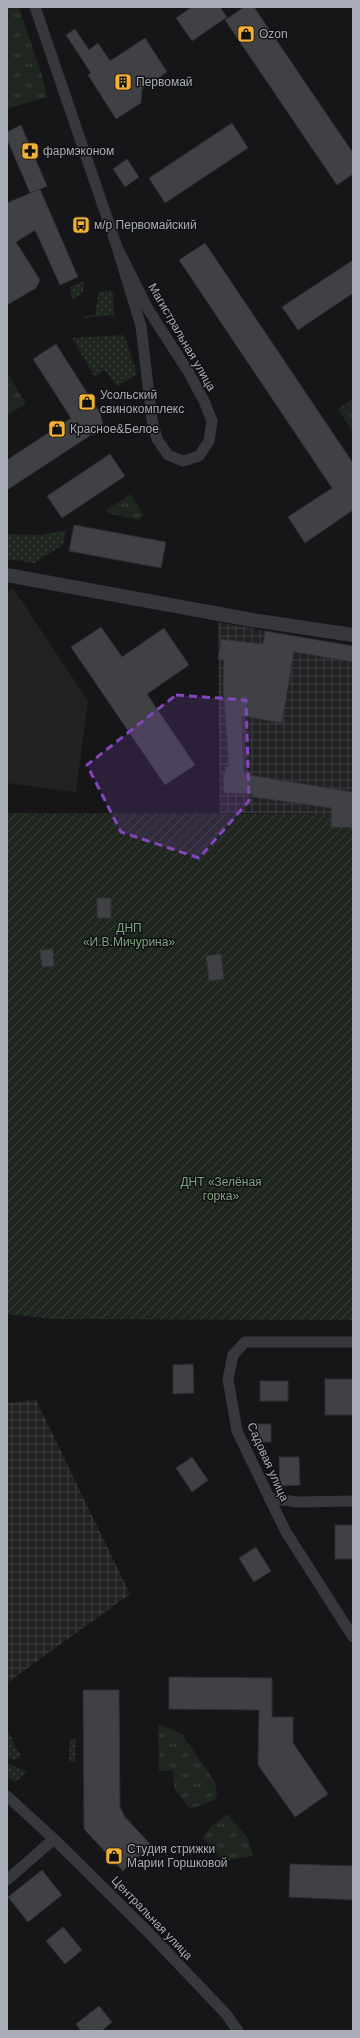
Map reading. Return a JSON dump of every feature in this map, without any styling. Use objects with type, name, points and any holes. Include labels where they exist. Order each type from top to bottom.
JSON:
[{"type":"street","name":"Магистральная улица","points":[[34,7],[117,248],[141,326],[152,420],[157,439],[168,454],[183,461],[199,456],[209,441],[212,421],[204,401],[189,373],[148,309],[117,248]]},
{"type":"street","points":[[7,575],[252,620],[353,635]]},
{"type":"street","name":"Садовая улица","points":[[353,1342],[245,1342],[233,1354],[228,1379],[237,1431],[269,1498],[286,1532],[353,1637]]},
{"type":"street","points":[[269,1498],[297,1502],[353,1501]]},
{"type":"street","name":"Центральная улица","points":[[7,1796],[54,1839],[148,1932],[226,2014],[238,2031]]},
{"type":"street","points":[[7,1880],[54,1839]]},
{"type":"highlighted area","points":[[176,695],[246,700],[249,801],[199,858],[121,832],[87,765]]},
{"type":"shaded area","points":[[13,588],[88,701],[76,792],[7,783],[7,592]]},
{"type":"shaded area","points":[[218,622],[353,647],[353,814],[220,813]]},
{"type":"shaded area","points":[[36,1400],[130,1594],[7,1683],[7,1403]]},
{"type":"green space","points":[[7,7],[19,7],[42,75],[47,97],[7,109]]},
{"type":"green space","points":[[84,281],[83,292],[72,300],[70,287]]},
{"type":"green space","points":[[110,290],[113,292],[114,315],[84,318],[85,316],[95,315],[99,292]]},
{"type":"green space","points":[[124,335],[137,374],[117,387],[105,370],[95,377],[72,338]]},
{"type":"green space","points":[[7,373],[26,403],[7,416]]},
{"type":"green space","points":[[353,399],[353,432],[338,409]]},
{"type":"green space","points":[[131,494],[144,516],[137,520],[108,513],[106,510]]},
{"type":"green space","points":[[66,530],[63,545],[34,563],[7,559],[7,534],[41,535]]},
{"type":"green space","points":[[7,813],[353,814],[353,1320],[53,1319],[7,1314]]},
{"type":"green space","points":[[158,1724],[181,1733],[215,1782],[217,1794],[215,1800],[190,1809],[174,1788],[173,1771],[159,1771]]},
{"type":"green space","points":[[7,1731],[17,1750],[22,1755],[14,1760],[7,1757]]},
{"type":"green space","points":[[70,1739],[76,1739],[75,1762],[69,1761]]},
{"type":"green space","points":[[7,1763],[27,1772],[15,1782],[7,1776]]},
{"type":"green space","points":[[227,1814],[248,1838],[253,1856],[223,1861],[203,1838],[210,1827]]},
{"type":"building","points":[[192,7],[220,7],[227,17],[192,41],[176,18]]},
{"type":"building","points":[[244,7],[254,7],[353,153],[353,174],[337,185],[225,20]]},
{"type":"building","name":"Первомай","points":[[75,29],[89,50],[98,43],[110,61],[145,38],[167,72],[142,89],[141,103],[116,119],[88,75],[91,73],[66,35]]},
{"type":"building","points":[[232,123],[248,148],[165,203],[149,178]]},
{"type":"building","points":[[21,125],[47,186],[30,193],[7,139],[7,132]]},
{"type":"building","points":[[127,159],[139,177],[125,187],[113,169]]},
{"type":"building","points":[[40,189],[78,277],[60,285],[35,230],[16,242],[40,280],[36,288],[7,305],[7,203]]},
{"type":"building","points":[[205,243],[353,463],[353,510],[305,543],[288,517],[332,488],[179,260]]},
{"type":"building","points":[[353,260],[353,293],[298,330],[282,307]]},
{"type":"building","points":[[56,344],[100,413],[103,424],[101,430],[7,490],[7,460],[71,418],[33,359]]},
{"type":"building","points":[[110,454],[125,476],[62,518],[47,496]]},
{"type":"building","points":[[74,525],[166,542],[161,568],[69,551]]},
{"type":"building","points":[[101,627],[122,657],[164,628],[189,665],[147,694],[195,765],[165,785],[71,647]]},
{"type":"building","points":[[265,631],[353,646],[353,662],[294,652],[282,723],[242,716],[244,774],[353,792],[353,828],[331,827],[331,808],[252,797],[252,794],[224,793],[223,774],[225,773],[225,767],[229,766],[223,687],[224,660],[218,659],[221,639],[263,644]]},
{"type":"building","points":[[97,898],[111,898],[111,918],[97,918]]},
{"type":"building","points":[[53,949],[54,966],[42,967],[40,950]]},
{"type":"building","points":[[221,954],[224,979],[209,981],[206,956]]},
{"type":"building","points":[[193,1364],[194,1393],[173,1394],[173,1365]]},
{"type":"building","points":[[325,1379],[353,1379],[353,1415],[325,1415]]},
{"type":"building","points":[[260,1381],[288,1381],[288,1401],[260,1401]]},
{"type":"building","points":[[256,1424],[271,1424],[271,1442],[256,1442]]},
{"type":"building","points":[[192,1457],[208,1480],[192,1492],[176,1468]]},
{"type":"building","points":[[279,1457],[299,1457],[300,1485],[280,1486]]},
{"type":"building","points":[[335,1525],[353,1525],[353,1559],[335,1559]]},
{"type":"building","points":[[256,1547],[271,1571],[254,1582],[239,1558]]},
{"type":"building","points":[[169,1677],[272,1678],[272,1717],[293,1717],[293,1743],[328,1794],[295,1817],[258,1765],[259,1710],[169,1709]]},
{"type":"building","points":[[83,1690],[119,1690],[120,1807],[125,1817],[151,1845],[123,1871],[84,1829]]},
{"type":"building","points":[[290,1864],[353,1866],[353,1900],[289,1897]]},
{"type":"building","points":[[42,1870],[62,1895],[28,1922],[8,1897]]},
{"type":"building","points":[[63,1927],[82,1950],[65,1964],[46,1941]]},
{"type":"building","points":[[99,2006],[112,2022],[102,2031],[81,2031],[76,2024]]},
{"type":"place","name":"Ozon","points":[[246,34]]},
{"type":"place","name":"Первомай","points":[[123,82]]},
{"type":"place","name":"фармэконом","points":[[30,151]]},
{"type":"place","name":"м/р Первомайский","points":[[81,225]]},
{"type":"place","name":"Усольский свинокомплекс","points":[[87,402]]},
{"type":"place","name":"Красное&Белое","points":[[57,429]]},
{"type":"place","name":"Студия стрижки Марии Горшковой","points":[[114,1856]]},
{"type":"park label","name":"ДНП «И.В.Мичурина»","points":[[129,935]]},
{"type":"park label","name":"ДНТ «Зелёная горка»","points":[[221,1189]]}]
